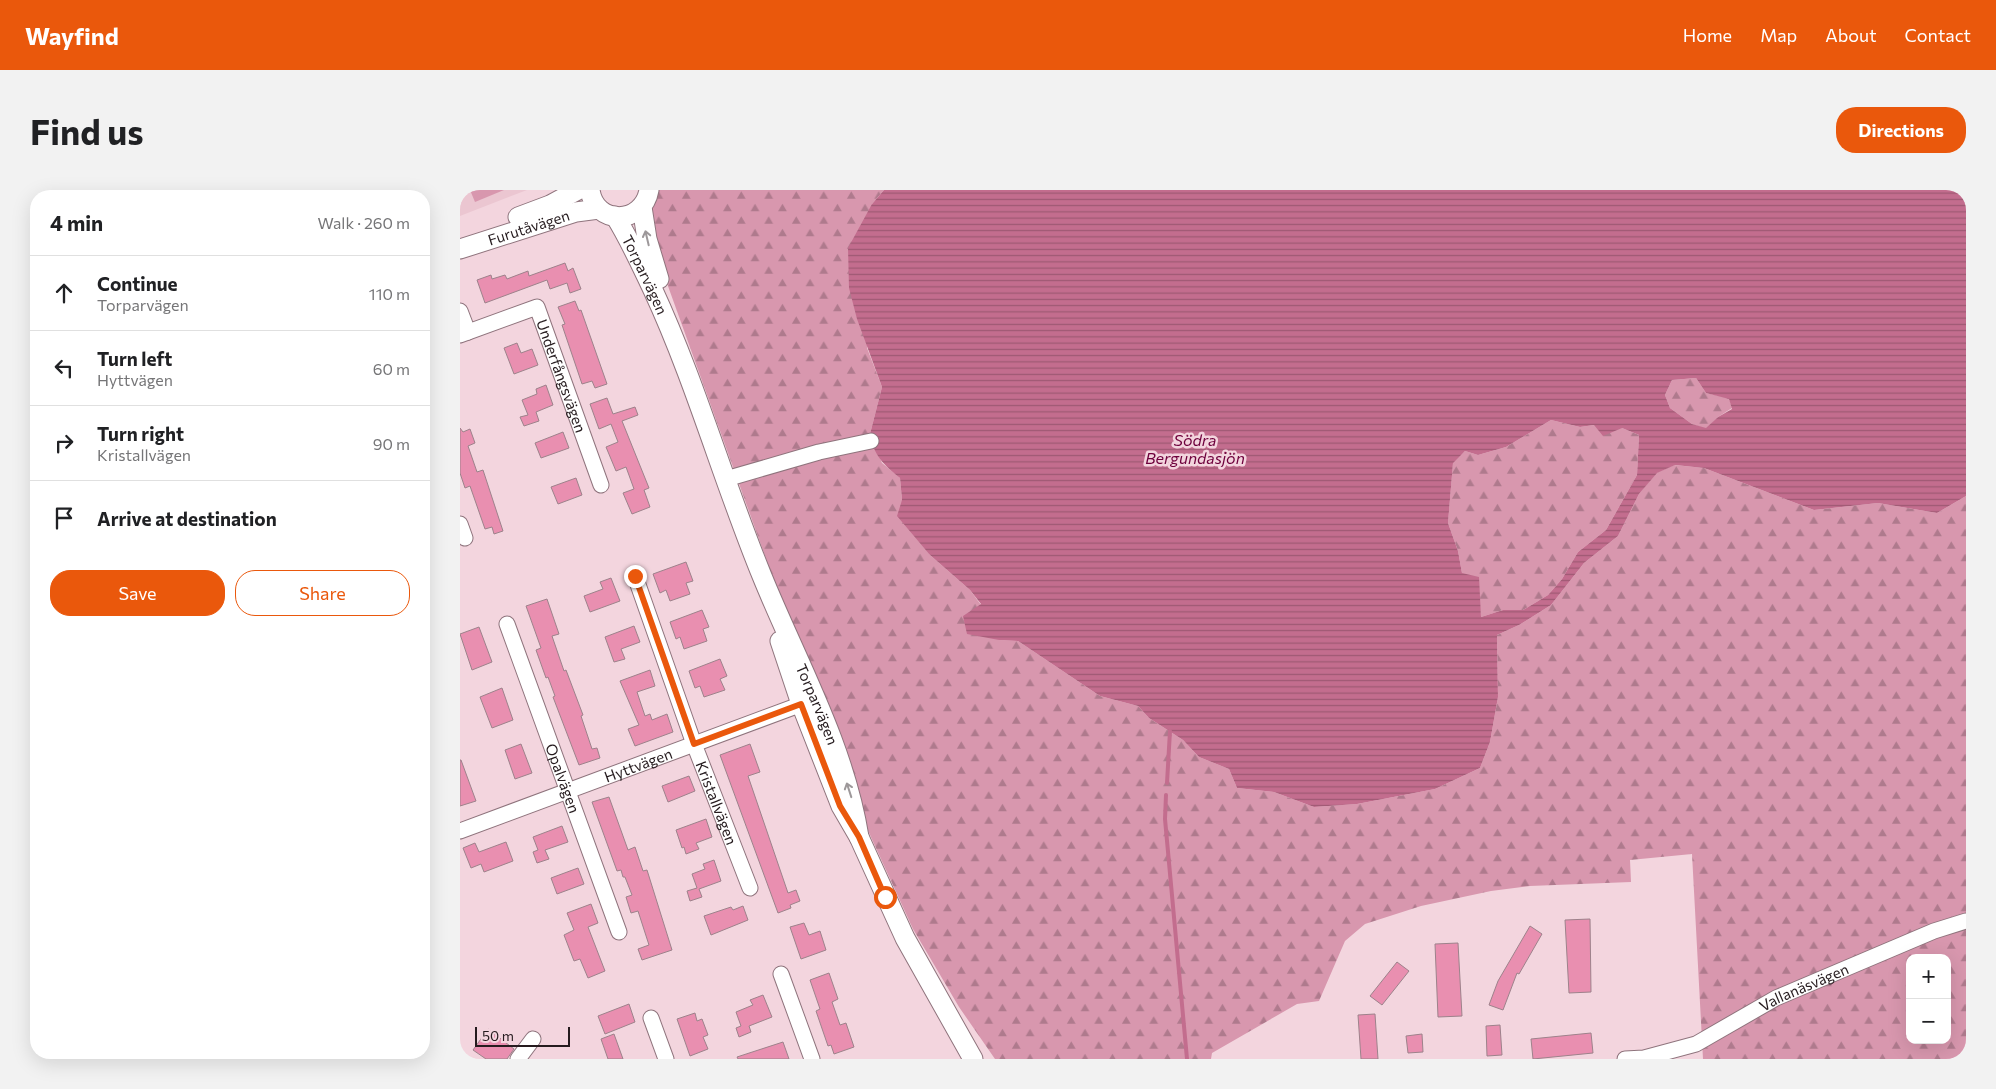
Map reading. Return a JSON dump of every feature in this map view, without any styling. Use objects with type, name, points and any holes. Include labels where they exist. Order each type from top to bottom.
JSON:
[{"type":"street","name":"Furutåvägen","points":[[460,240],[550,205],[578,190]]},
{"type":"street","name":"Torparvägen","points":[[590,190],[592,199],[607,212],[632,245],[674,336]]},
{"type":"street","name":"Furutåvägen","points":[[460,248],[576,212],[607,212],[627,216],[648,194]]},
{"type":"street","name":"Torparvägen","points":[[648,194],[647,239],[674,336],[762,576],[784,654],[808,701],[840,806],[859,837],[897,922],[973,1059]]},
{"type":"street","name":"Underfångsvägen","points":[[460,311],[464,333],[537,307],[601,485]]},
{"type":"street","points":[[726,479],[819,452],[871,441]]},
{"type":"street","points":[[460,524],[465,538]]},
{"type":"street","name":"Kristallvägen","points":[[635,576],[694,744],[750,888]]},
{"type":"street","name":"Opalvägen","points":[[507,624],[619,932]]},
{"type":"street","name":"Hyttvägen","points":[[460,831],[808,701]]},
{"type":"street","name":"Vallanäsvägen","points":[[1626,1059],[1644,1058],[1696,1044],[1776,998],[1925,934],[1966,921]]},
{"type":"street","name":"Torparvägen","points":[[923,970],[987,1059]]},
{"type":"street","points":[[781,974],[812,1059]]},
{"type":"street","points":[[651,1018],[666,1059]]},
{"type":"street","points":[[518,1059],[533,1039]]},
{"type":"shaded area","points":[[460,190],[527,190],[460,216]]},
{"type":"green space","points":[[470,190],[504,190],[475,202]]},
{"type":"green space","points":[[655,190],[884,190],[872,204],[867,348],[882,387],[870,434],[882,463],[900,478],[902,500],[930,555],[970,590],[981,605],[999,640],[1018,641],[1100,696],[1138,706],[1149,718],[1183,740],[1199,757],[1229,769],[1237,788],[1274,792],[1314,807],[1357,804],[1435,789],[1480,768],[1490,742],[1498,697],[1497,635],[1519,625],[1551,605],[1584,563],[1618,536],[1639,494],[1656,473],[1674,465],[1704,468],[1814,510],[1878,503],[1937,513],[1966,496],[1966,1059],[1703,1059],[1692,854],[1630,860],[1631,882],[1530,886],[1491,891],[1421,906],[1365,924],[1345,941],[1319,1001],[1297,1004],[1212,1053],[1211,1059],[995,1059],[959,1007],[913,929],[865,824],[774,581],[664,275],[649,214]]},
{"type":"green space","points":[[1696,378],[1706,393],[1729,398],[1732,408],[1718,417],[1706,429],[1692,424],[1670,408],[1665,395],[1672,380]]},
{"type":"green space","points":[[1551,420],[1580,427],[1594,425],[1622,428],[1639,435],[1637,475],[1606,530],[1578,552],[1562,579],[1548,595],[1523,610],[1503,610],[1481,617],[1479,602],[1462,573],[1458,551],[1448,523],[1453,462],[1465,451],[1478,455],[1506,447]]},
{"type":"water","name":"Södra Bergundasjön","points":[[884,190],[1966,190],[1966,496],[1937,513],[1878,503],[1814,510],[1704,468],[1675,465],[1657,473],[1639,494],[1618,536],[1584,563],[1551,605],[1519,625],[1497,635],[1498,697],[1490,742],[1480,768],[1435,789],[1357,804],[1314,807],[1274,792],[1237,788],[1229,769],[1199,757],[1183,740],[1149,718],[1138,706],[1100,696],[1018,641],[999,640],[967,634],[963,616],[981,604],[970,590],[930,555],[897,516],[902,500],[900,478],[880,459],[870,434],[882,387],[857,319],[849,288],[848,248],[872,204]],"holes":[[[1696,378],[1706,393],[1729,399],[1732,409],[1718,417],[1706,428],[1692,424],[1670,408],[1665,395],[1672,380]],[[1551,420],[1580,427],[1594,425],[1603,436],[1622,428],[1639,435],[1637,475],[1606,530],[1578,552],[1562,579],[1548,595],[1523,610],[1503,610],[1481,617],[1479,577],[1462,573],[1458,551],[1448,523],[1453,463],[1465,451],[1478,455],[1506,447]]]},
{"type":"building","points":[[565,263],[568,271],[573,268],[581,289],[570,293],[567,283],[550,289],[547,280],[485,303],[477,280],[491,275],[492,279],[505,275],[507,279],[528,271],[529,276]]},
{"type":"building","points":[[575,301],[579,311],[581,310],[607,384],[595,388],[592,381],[582,384],[562,325],[565,324],[558,307]]},
{"type":"building","points":[[517,343],[521,353],[532,349],[538,365],[514,374],[504,348]]},
{"type":"building","points":[[546,385],[553,405],[536,412],[539,421],[524,426],[520,417],[528,415],[522,400],[537,394],[536,389]]},
{"type":"building","points":[[607,398],[613,414],[635,407],[638,415],[622,421],[649,488],[644,490],[650,507],[632,514],[623,493],[634,489],[626,467],[616,471],[606,447],[618,442],[611,424],[599,429],[590,404]]},
{"type":"building","points":[[460,428],[463,432],[470,429],[475,443],[468,446],[477,472],[483,470],[503,531],[494,534],[492,527],[485,529],[470,486],[465,488],[460,473]]},
{"type":"building","points":[[563,432],[569,448],[541,458],[535,443]]},
{"type":"building","points":[[576,478],[582,495],[558,504],[551,487]]},
{"type":"building","points":[[686,562],[693,581],[686,583],[690,594],[670,601],[666,590],[660,593],[653,574]]},
{"type":"building","points":[[611,578],[620,601],[590,612],[584,596],[603,589],[600,582]]},
{"type":"building","points":[[547,599],[559,634],[552,636],[564,671],[566,670],[583,715],[581,716],[592,749],[597,748],[600,758],[579,765],[553,697],[555,696],[548,677],[546,678],[536,650],[541,648],[526,606]]},
{"type":"building","points":[[702,610],[709,627],[703,629],[707,641],[684,649],[680,637],[676,639],[670,622]]},
{"type":"building","points":[[634,626],[640,642],[621,649],[625,659],[614,662],[605,637]]},
{"type":"building","points":[[479,627],[492,662],[472,670],[460,634]]},
{"type":"building","points":[[720,659],[727,676],[720,679],[725,690],[704,697],[700,686],[695,688],[689,671]]},
{"type":"building","points":[[650,670],[655,686],[637,692],[645,716],[650,714],[652,720],[667,714],[673,732],[635,746],[628,729],[639,725],[620,681]]},
{"type":"building","points":[[502,688],[513,720],[492,728],[480,697]]},
{"type":"building","points":[[521,744],[532,773],[515,779],[505,750]]},
{"type":"building","points":[[750,744],[760,772],[748,776],[788,893],[796,890],[800,901],[790,905],[791,908],[778,913],[720,755]]},
{"type":"building","points":[[460,760],[476,801],[460,806]]},
{"type":"building","points":[[689,776],[695,791],[668,802],[662,786]]},
{"type":"building","points":[[609,797],[628,850],[635,847],[643,871],[647,870],[672,950],[642,960],[638,949],[649,945],[638,911],[631,913],[626,897],[632,895],[621,870],[617,871],[592,802]]},
{"type":"building","points":[[706,819],[712,837],[696,843],[699,849],[686,854],[676,830]]},
{"type":"building","points":[[562,826],[568,842],[545,850],[549,859],[537,863],[533,852],[538,850],[533,837]]},
{"type":"building","points":[[506,842],[513,861],[484,872],[481,864],[471,868],[463,848],[475,843],[479,852]]},
{"type":"building","points":[[714,860],[721,881],[699,889],[702,897],[690,901],[687,891],[697,888],[692,874],[705,869],[703,864]]},
{"type":"building","points":[[578,868],[584,884],[557,894],[551,878]]},
{"type":"building","points":[[591,904],[598,923],[588,927],[605,971],[588,978],[580,959],[574,961],[564,935],[574,930],[567,913]]},
{"type":"building","points":[[743,906],[748,920],[711,935],[704,916],[731,907],[733,910]]},
{"type":"building","points":[[1590,919],[1591,992],[1569,993],[1565,920]]},
{"type":"building","points":[[804,923],[809,935],[820,931],[826,950],[801,959],[790,927]]},
{"type":"building","points":[[1530,926],[1542,934],[1519,974],[1517,973],[1503,1010],[1489,1005],[1498,981]]},
{"type":"building","points":[[1458,943],[1462,1016],[1438,1017],[1435,944]]},
{"type":"building","points":[[1397,962],[1409,971],[1382,1005],[1370,996]]},
{"type":"building","points":[[829,973],[838,999],[832,1002],[840,1025],[846,1023],[854,1047],[834,1054],[831,1045],[828,1046],[816,1011],[820,1009],[810,980]]},
{"type":"building","points":[[763,995],[772,1017],[749,1026],[751,1032],[739,1037],[736,1028],[741,1026],[736,1012],[753,1005],[750,1000]]},
{"type":"building","points":[[629,1004],[635,1022],[605,1034],[598,1016]]},
{"type":"building","points":[[695,1013],[697,1021],[702,1019],[708,1035],[703,1037],[708,1049],[690,1056],[677,1019]]},
{"type":"building","points":[[1375,1014],[1378,1059],[1361,1059],[1358,1015]]},
{"type":"building","points":[[1500,1025],[1502,1055],[1487,1056],[1486,1026]]},
{"type":"building","points":[[488,1029],[514,1049],[507,1059],[486,1059],[473,1050]]},
{"type":"building","points":[[1591,1033],[1593,1053],[1533,1059],[1531,1039]]},
{"type":"building","points":[[614,1034],[623,1059],[608,1059],[601,1039]]},
{"type":"building","points":[[1422,1034],[1423,1052],[1408,1053],[1406,1036]]},
{"type":"building","points":[[783,1042],[789,1059],[738,1059],[737,1057]]},
{"type":"waterway","points":[[1167,783],[1170,731]]},
{"type":"waterway","points":[[1166,795],[1165,819],[1187,1059]]},
{"type":"route","points":[[635,576],[694,744],[801,704],[840,806],[859,837],[885,897]]}]
